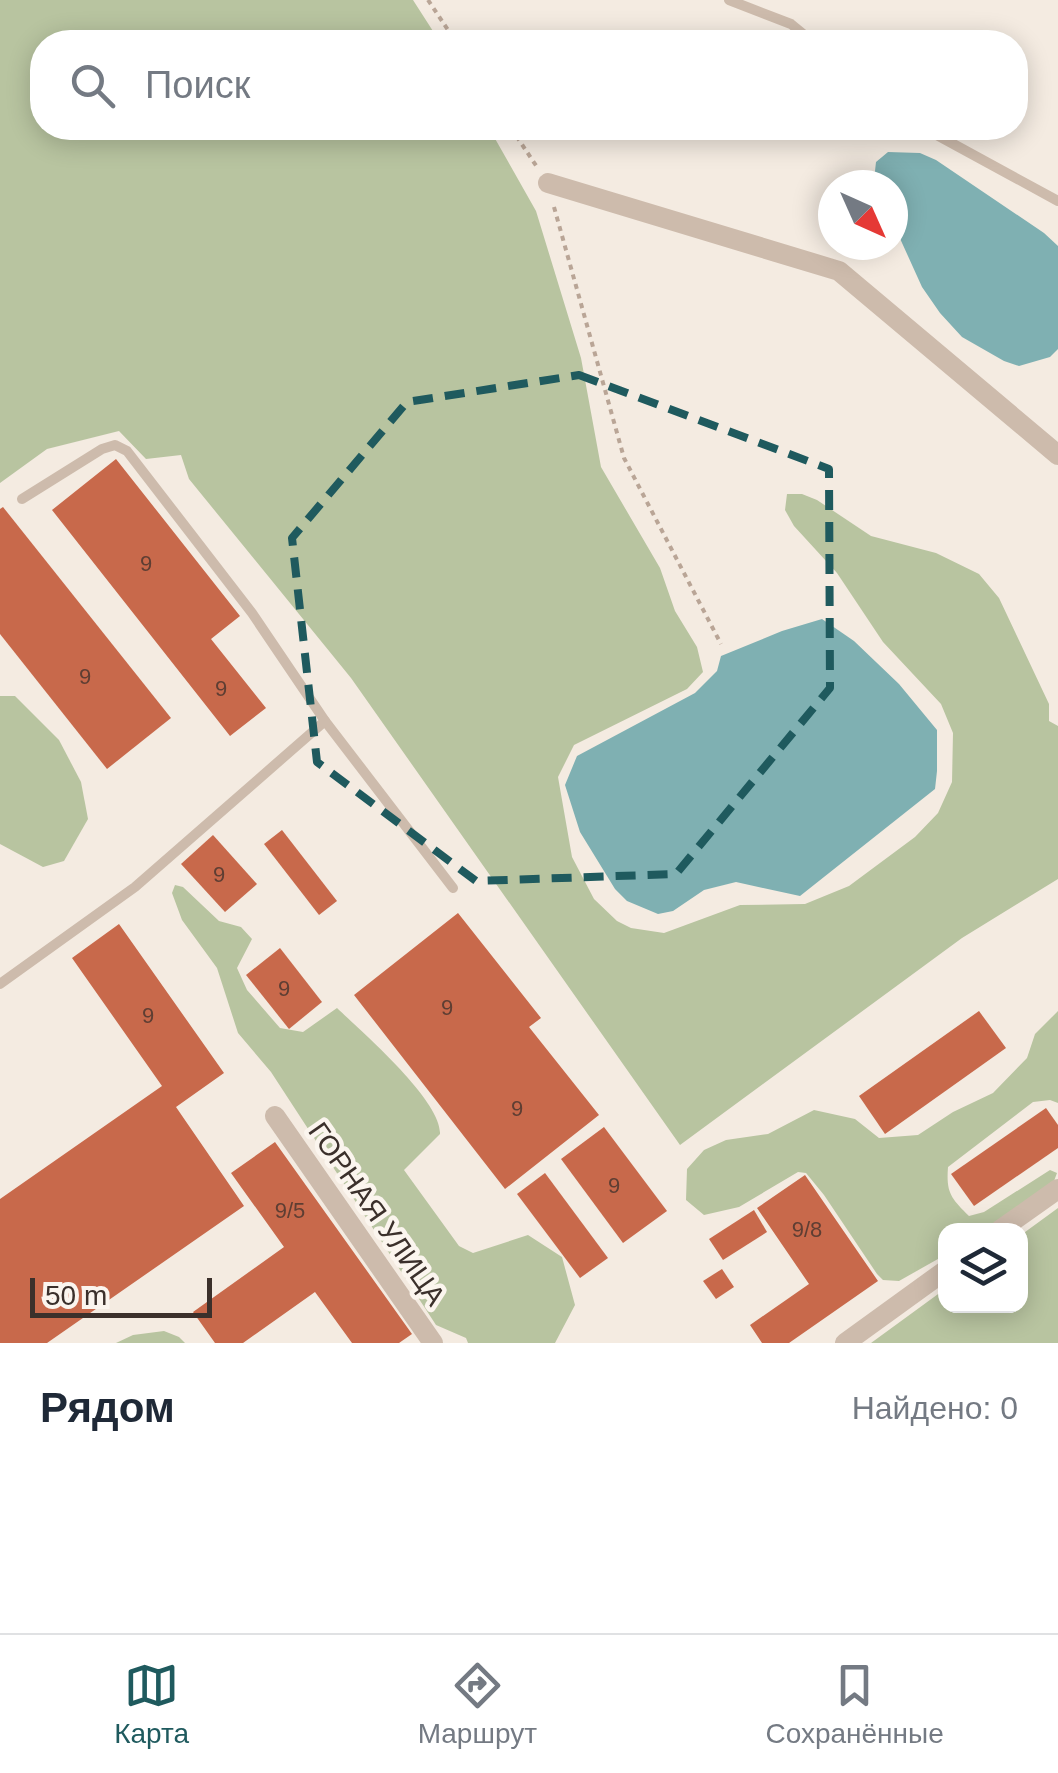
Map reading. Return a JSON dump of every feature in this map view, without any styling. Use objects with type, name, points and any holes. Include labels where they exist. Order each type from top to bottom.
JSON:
[{"type":"street","points":[[548,183],[839,270],[1058,455]]},
{"type":"street","name":"ГОРНАЯ УЛИЦА","points":[[275,1116],[433,1343]]},
{"type":"street","points":[[1010,1223],[1058,1189]]},
{"type":"street","points":[[844,1343],[938,1276]]},
{"type":"lane","points":[[728,0],[798,30]]},
{"type":"lane","points":[[946,140],[1058,201]]},
{"type":"lane","points":[[22,499],[102,448],[116,444],[128,451],[252,613],[325,721],[453,888]]},
{"type":"lane","points":[[0,984],[136,887],[325,721]]},
{"type":"path","points":[[428,0],[448,30]]},
{"type":"path","points":[[519,140],[548,183],[624,458],[721,644]]},
{"type":"highlighted area","points":[[579,375],[829,469],[830,688],[676,874],[476,881],[317,762],[292,538],[407,402]]},
{"type":"green space","points":[[0,0],[413,0],[432,30],[30,30],[30,140],[496,140],[536,211],[581,358],[601,467],[660,568],[675,611],[697,647],[703,672],[687,689],[574,745],[558,777],[572,857],[594,899],[617,921],[631,928],[664,933],[740,905],[805,904],[849,886],[915,837],[938,813],[952,782],[953,733],[941,704],[883,642],[837,573],[794,526],[785,510],[787,494],[817,500],[871,536],[936,553],[979,574],[999,598],[1049,704],[1049,721],[1058,726],[1058,879],[962,938],[680,1145],[351,678],[189,479],[181,455],[146,459],[119,431],[47,449],[0,483]]},
{"type":"green space","points":[[0,696],[15,696],[59,740],[81,782],[88,819],[64,861],[43,867],[0,844]]},
{"type":"green space","points":[[175,885],[183,887],[219,921],[241,927],[252,939],[237,968],[247,990],[280,1028],[303,1032],[337,1008],[415,1086],[437,1120],[440,1134],[404,1170],[459,1246],[473,1253],[528,1235],[562,1257],[575,1305],[555,1343],[468,1343],[466,1338],[436,1325],[271,1072],[238,1033],[217,968],[182,920],[172,893]]},
{"type":"green space","points":[[1058,1011],[1058,1103],[1033,1102],[948,1167],[948,1183],[951,1194],[969,1216],[984,1212],[1050,1170],[1057,1173],[1054,1181],[996,1223],[938,1223],[938,1259],[899,1281],[883,1280],[877,1274],[806,1173],[798,1172],[739,1207],[704,1215],[686,1200],[687,1169],[704,1150],[726,1140],[768,1134],[814,1110],[855,1119],[879,1138],[918,1135],[993,1093],[1027,1058],[1035,1034]]},
{"type":"green space","points":[[1058,1208],[1058,1343],[871,1343],[938,1294],[938,1313],[1028,1313],[1028,1230]]},
{"type":"green space","points":[[164,1331],[185,1343],[116,1343],[133,1335]]},
{"type":"water","points":[[888,152],[920,153],[936,160],[1058,246],[1058,349],[1050,357],[1019,366],[1004,361],[962,337],[940,313],[908,256],[908,170],[875,170],[876,162]]},
{"type":"water","points":[[822,619],[854,641],[899,684],[937,730],[935,789],[800,896],[736,882],[704,890],[673,911],[658,914],[627,901],[615,889],[580,832],[565,785],[577,756],[695,693],[717,671],[721,656]]},
{"type":"building","points":[[116,459],[240,616],[211,639],[266,708],[230,736],[52,510]]},
{"type":"building","points":[[3,507],[171,718],[107,769],[0,634]]},
{"type":"building","points":[[282,830],[337,901],[319,915],[264,844]]},
{"type":"building","points":[[213,835],[257,884],[225,912],[181,864]]},
{"type":"building","points":[[458,913],[541,1018],[529,1027],[599,1115],[505,1189],[354,995]]},
{"type":"building","points":[[119,924],[224,1073],[176,1107],[244,1206],[47,1343],[0,1343],[0,1199],[162,1086],[72,958]]},
{"type":"building","points":[[280,948],[322,1002],[289,1029],[246,975]]},
{"type":"building","points":[[979,1011],[1006,1048],[885,1134],[859,1096]]},
{"type":"building","points":[[1046,1108],[1058,1125],[1058,1148],[974,1206],[951,1174]]},
{"type":"building","points":[[604,1127],[667,1211],[623,1243],[561,1159]]},
{"type":"building","points":[[275,1142],[412,1334],[399,1343],[352,1343],[315,1292],[243,1343],[215,1343],[193,1312],[284,1247],[231,1173]]},
{"type":"building","points":[[545,1173],[608,1258],[580,1278],[517,1194]]},
{"type":"building","points":[[805,1175],[878,1281],[789,1343],[762,1343],[750,1325],[809,1284],[757,1208]]},
{"type":"building","points":[[754,1210],[767,1232],[723,1260],[709,1239]]},
{"type":"building","points":[[722,1269],[734,1287],[716,1299],[703,1281]]}]
